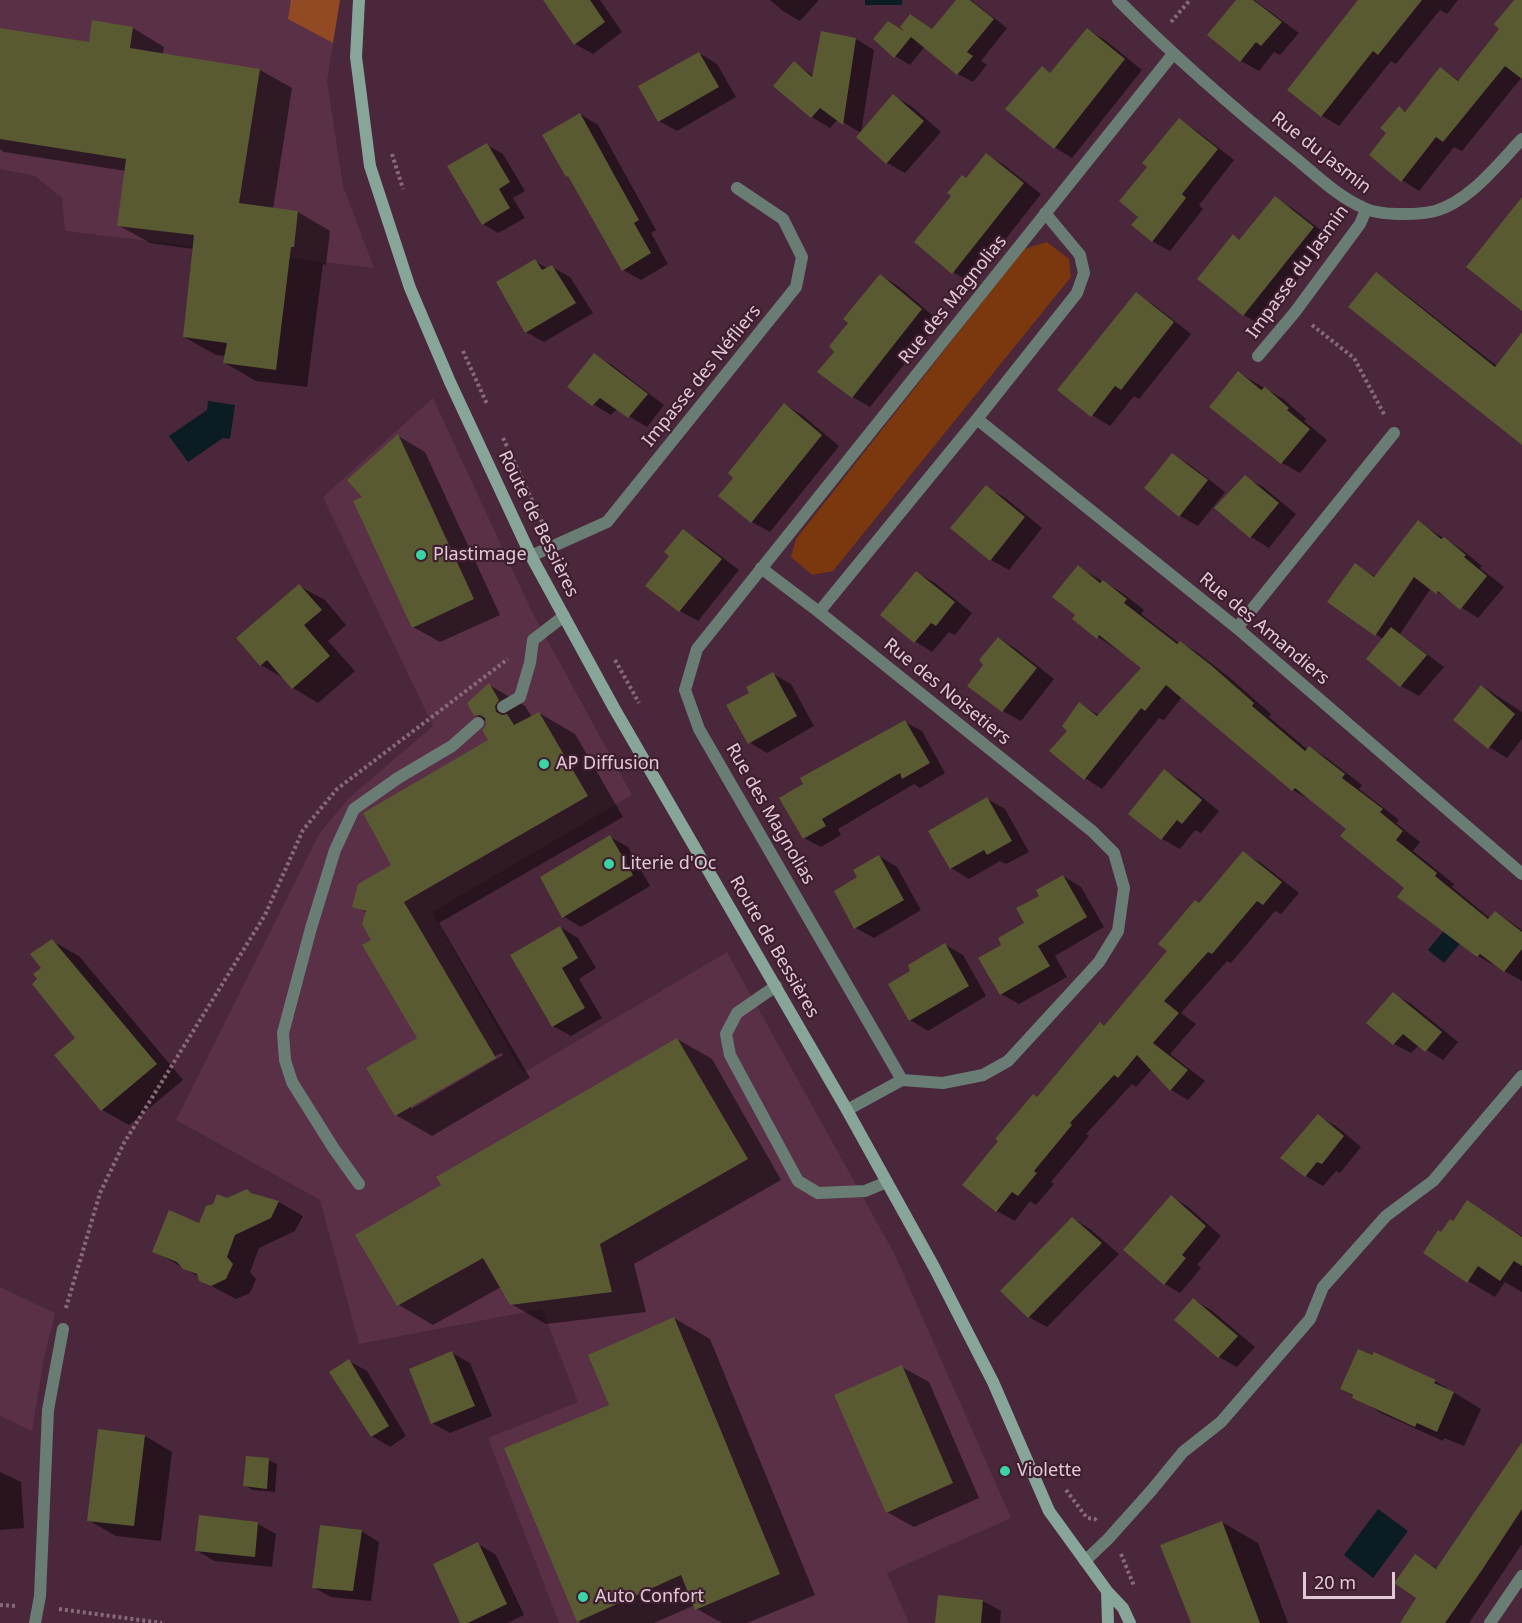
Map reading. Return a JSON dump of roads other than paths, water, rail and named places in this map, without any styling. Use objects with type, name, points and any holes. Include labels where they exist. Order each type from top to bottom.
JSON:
[{"type":"main road","name":"Route de Bessières","points":[[359,0],[356,57],[370,166],[376,186],[419,309],[450,382],[531,556],[614,708],[847,1110],[934,1267],[993,1382],[1049,1511],[1084,1561],[1123,1608],[1130,1623]]},
{"type":"main road","points":[[1107,1591],[1108,1623]]},
{"type":"street","name":"Rue du Jasmin","points":[[1118,0],[1173,54],[1275,142],[1333,189],[1366,210],[1413,216],[1438,210],[1470,193],[1522,140]]},
{"type":"street","name":"Rue des Magnolias","points":[[902,1080],[699,729],[685,690],[697,649],[1173,54]]},
{"type":"street","name":"Impasse des Néfliers","points":[[531,556],[607,522],[796,287],[802,257],[783,219],[737,188]]},
{"type":"street","name":"Impasse du Jasmin","points":[[1258,356],[1295,312],[1359,224],[1366,210]]},
{"type":"street","points":[[761,568],[819,612],[977,419],[1077,293],[1084,273],[1080,255],[1045,213]]},
{"type":"street","name":"Rue des Amandiers","points":[[977,419],[1237,628],[1522,874]]},
{"type":"street","points":[[1237,628],[1394,433]]},
{"type":"street","name":"Rue des Noisetiers","points":[[819,612],[1092,831],[1114,853],[1124,888],[1118,931],[1099,962],[1008,1061],[983,1075],[943,1083],[902,1080]]},
{"type":"street","points":[[503,706],[520,697],[530,663],[533,640],[564,616]]},
{"type":"street","points":[[359,1184],[292,1082],[285,1060],[283,1033],[335,850],[354,809],[398,778],[452,746],[478,723]]},
{"type":"street","points":[[776,986],[737,1013],[726,1034],[730,1055],[798,1181],[818,1193],[865,1191],[887,1182]]},
{"type":"street","points":[[1084,1561],[1108,1539],[1183,1452],[1221,1422],[1310,1319],[1323,1287],[1386,1216],[1433,1181],[1522,1076]]},
{"type":"street","points":[[847,1110],[902,1080]]},
{"type":"street","points":[[35,1623],[39,1606],[48,1410],[63,1329]]},
{"type":"street","points":[[1490,1623],[1522,1576]]},
{"type":"water","points":[[865,0],[902,0],[902,5],[865,5]]},
{"type":"water","points":[[208,401],[235,405],[230,439],[223,438],[188,462],[169,436],[207,410]]},
{"type":"water","points":[[1455,917],[1471,930],[1444,963],[1428,950]]},
{"type":"water","points":[[1378,1509],[1408,1531],[1373,1578],[1344,1555]]},
{"type":"place","name":"Plastimage","points":[[421,555]]},
{"type":"place","name":"AP Diffusion","points":[[544,764]]},
{"type":"place","name":"Literie d'Oc","points":[[609,864]]},
{"type":"place","name":"Violette","points":[[1005,1471]]},
{"type":"place","name":"Auto Confort","points":[[583,1597]]}]
